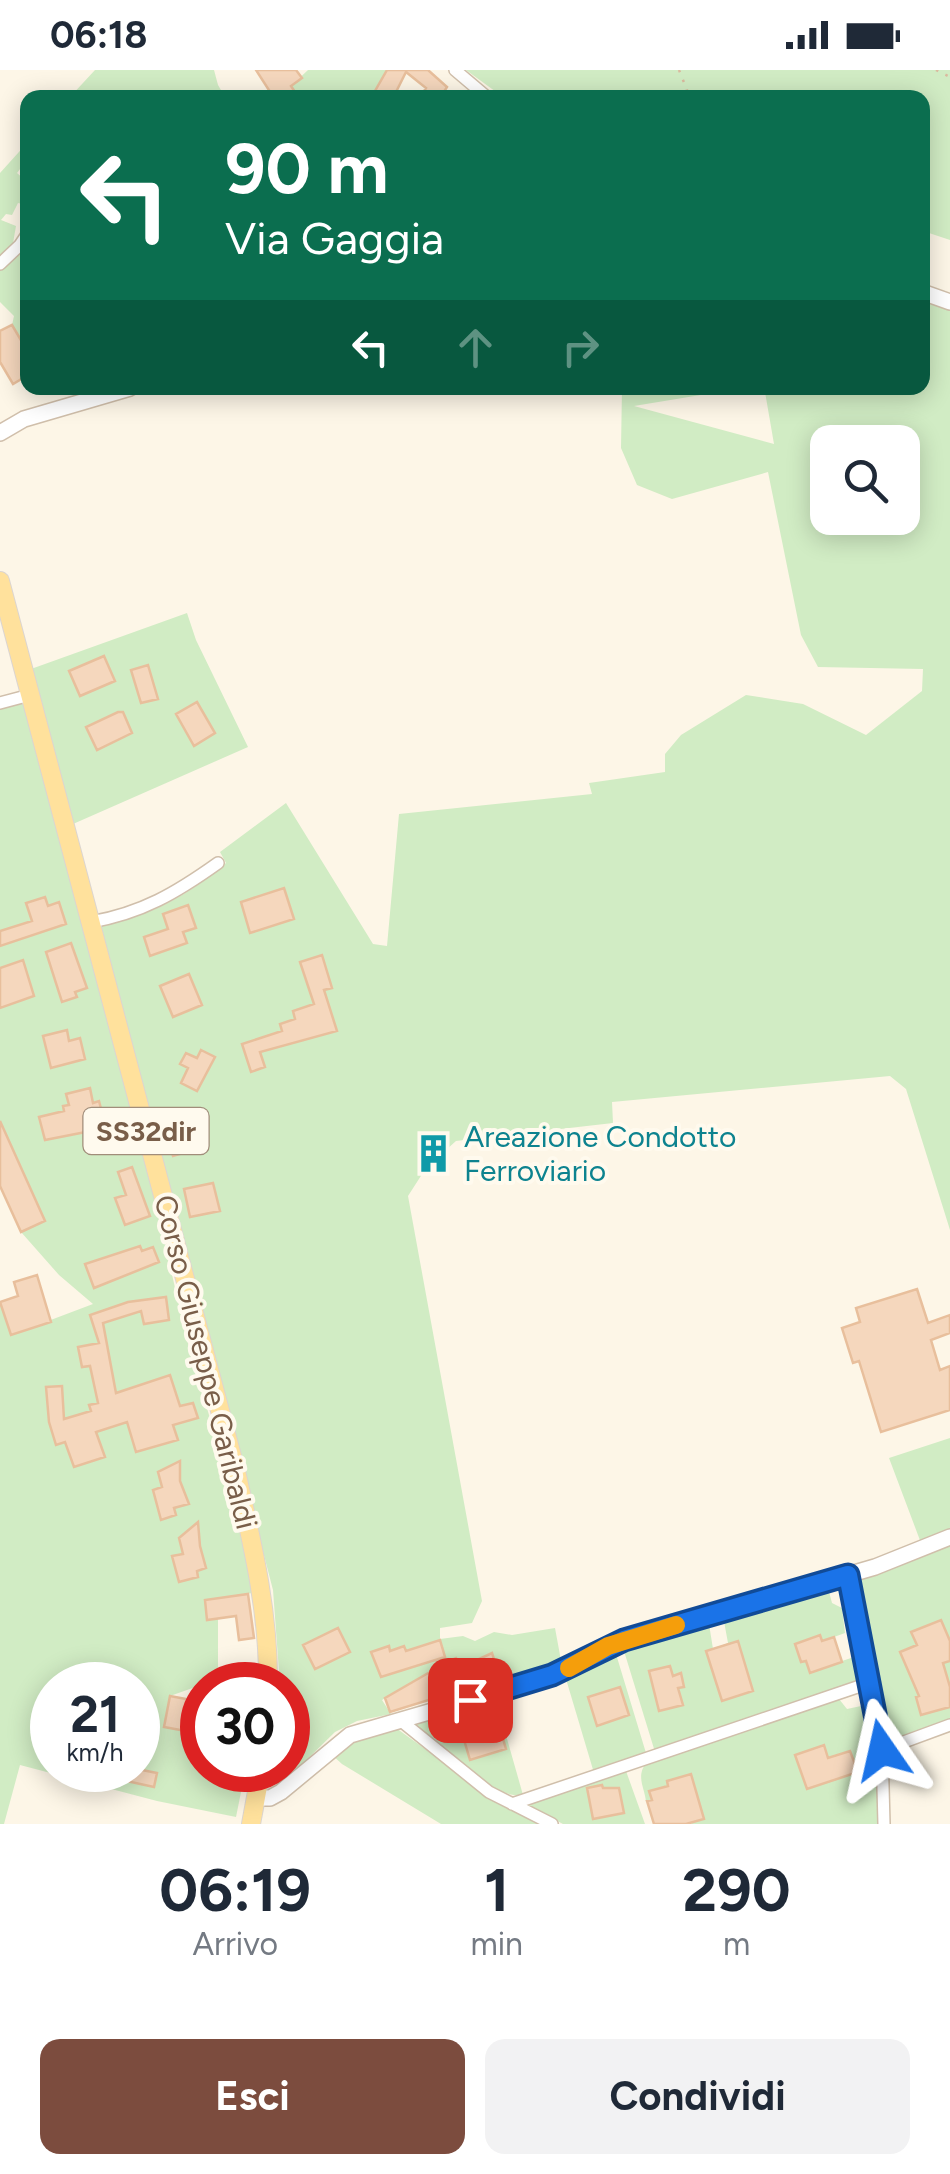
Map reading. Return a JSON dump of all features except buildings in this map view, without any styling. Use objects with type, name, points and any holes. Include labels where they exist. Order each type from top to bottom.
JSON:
[{"type":"main road","name":"Corso Giuseppe Garibaldi","points":[[0,581],[236,1471],[260,1584],[267,1662]]},
{"type":"main road","points":[[251,1824],[257,1792]]},
{"type":"street","points":[[455,70],[479,90]]},
{"type":"street","points":[[0,264],[20,245]]},
{"type":"street","points":[[0,432],[24,418],[105,395]]},
{"type":"street","points":[[0,417],[24,418]]},
{"type":"street","points":[[0,703],[30,695]]},
{"type":"street","points":[[90,922],[128,915],[185,886],[218,863]]},
{"type":"street","points":[[256,1798],[270,1798],[281,1792],[350,1735],[552,1675],[624,1640],[906,1557],[950,1537]]},
{"type":"street","points":[[848,1575],[882,1750],[884,1824]]},
{"type":"street","points":[[512,1804],[869,1683]]},
{"type":"street","points":[[400,1720],[458,1769],[552,1824]]},
{"type":"street","points":[[882,1750],[950,1726]]},
{"type":"path","points":[[936,70],[950,77]]},
{"type":"green space","points":[[95,70],[214,70],[221,90],[76,90]]},
{"type":"green space","points":[[308,70],[387,70],[375,90],[294,90],[291,86]]},
{"type":"green space","points":[[466,70],[950,70],[950,240],[930,233],[930,90],[493,90]]},
{"type":"green space","points":[[20,151],[17,173],[20,203],[12,215],[6,214],[1,220],[16,226],[12,249],[0,259],[0,173]]},
{"type":"green space","points":[[20,252],[20,338],[12,325],[14,316],[0,302],[0,271]]},
{"type":"green space","points":[[930,304],[950,311],[950,1230],[906,1089],[890,1076],[612,1102],[613,1123],[456,1141],[426,1168],[408,1196],[482,1601],[472,1623],[440,1628],[440,1639],[463,1636],[475,1641],[494,1632],[512,1635],[555,1628],[562,1666],[464,1696],[500,1678],[492,1654],[462,1667],[456,1658],[382,1700],[391,1714],[357,1721],[335,1732],[310,1757],[310,1662],[278,1662],[273,1590],[101,925],[152,910],[198,885],[226,863],[220,852],[286,803],[373,944],[387,946],[399,814],[592,794],[589,783],[665,772],[665,754],[681,735],[746,695],[803,704],[866,735],[922,691],[923,669],[818,667],[801,635],[768,472],[672,499],[637,485],[621,448],[622,395],[701,395],[634,406],[774,444],[766,395],[930,395]]},
{"type":"green space","points":[[187,613],[248,747],[73,824],[31,669]]},
{"type":"green space","points":[[25,702],[136,1120],[190,1352],[241,1521],[252,1593],[205,1600],[207,1620],[218,1619],[218,1662],[180,1662],[180,1692],[170,1696],[165,1727],[180,1730],[180,1792],[241,1792],[236,1817],[123,1792],[160,1792],[160,1662],[30,1662],[30,1768],[20,1765],[4,1824],[0,1824],[0,1302],[11,1335],[93,1304],[59,1275],[21,1232],[45,1220],[0,1121],[0,709]]},
{"type":"green space","points":[[950,1438],[950,1531],[921,1543],[889,1458]]},
{"type":"green space","points":[[950,1544],[950,1719],[897,1739],[891,1736],[874,1672],[856,1579]]},
{"type":"green space","points":[[828,1588],[832,1603],[842,1608],[845,1633],[834,1637],[842,1661],[857,1656],[863,1681],[655,1752],[624,1651],[709,1624],[713,1649],[728,1643],[723,1616]]},
{"type":"green space","points":[[616,1654],[646,1753],[594,1773],[566,1679]]},
{"type":"green space","points":[[839,1699],[847,1709],[861,1706],[868,1743],[877,1762],[880,1824],[690,1824],[704,1818],[691,1774],[650,1791],[652,1800],[646,1802],[641,1777],[647,1762]]},
{"type":"green space","points":[[496,1700],[523,1795],[512,1795],[485,1783],[417,1726],[419,1721]]},
{"type":"green space","points":[[396,1728],[503,1805],[543,1824],[441,1824],[331,1754],[345,1744]]},
{"type":"green space","points":[[626,1771],[645,1824],[563,1824],[526,1804]]},
{"type":"slow traffic","points":[[569,1668],[608,1646],[676,1625]]},
{"type":"place","name":"Areazione Condotto Ferroviario","points":[[434,1153]]},
{"type":"route","points":[[470,1700],[552,1675],[624,1640],[848,1575],[882,1750]]}]
